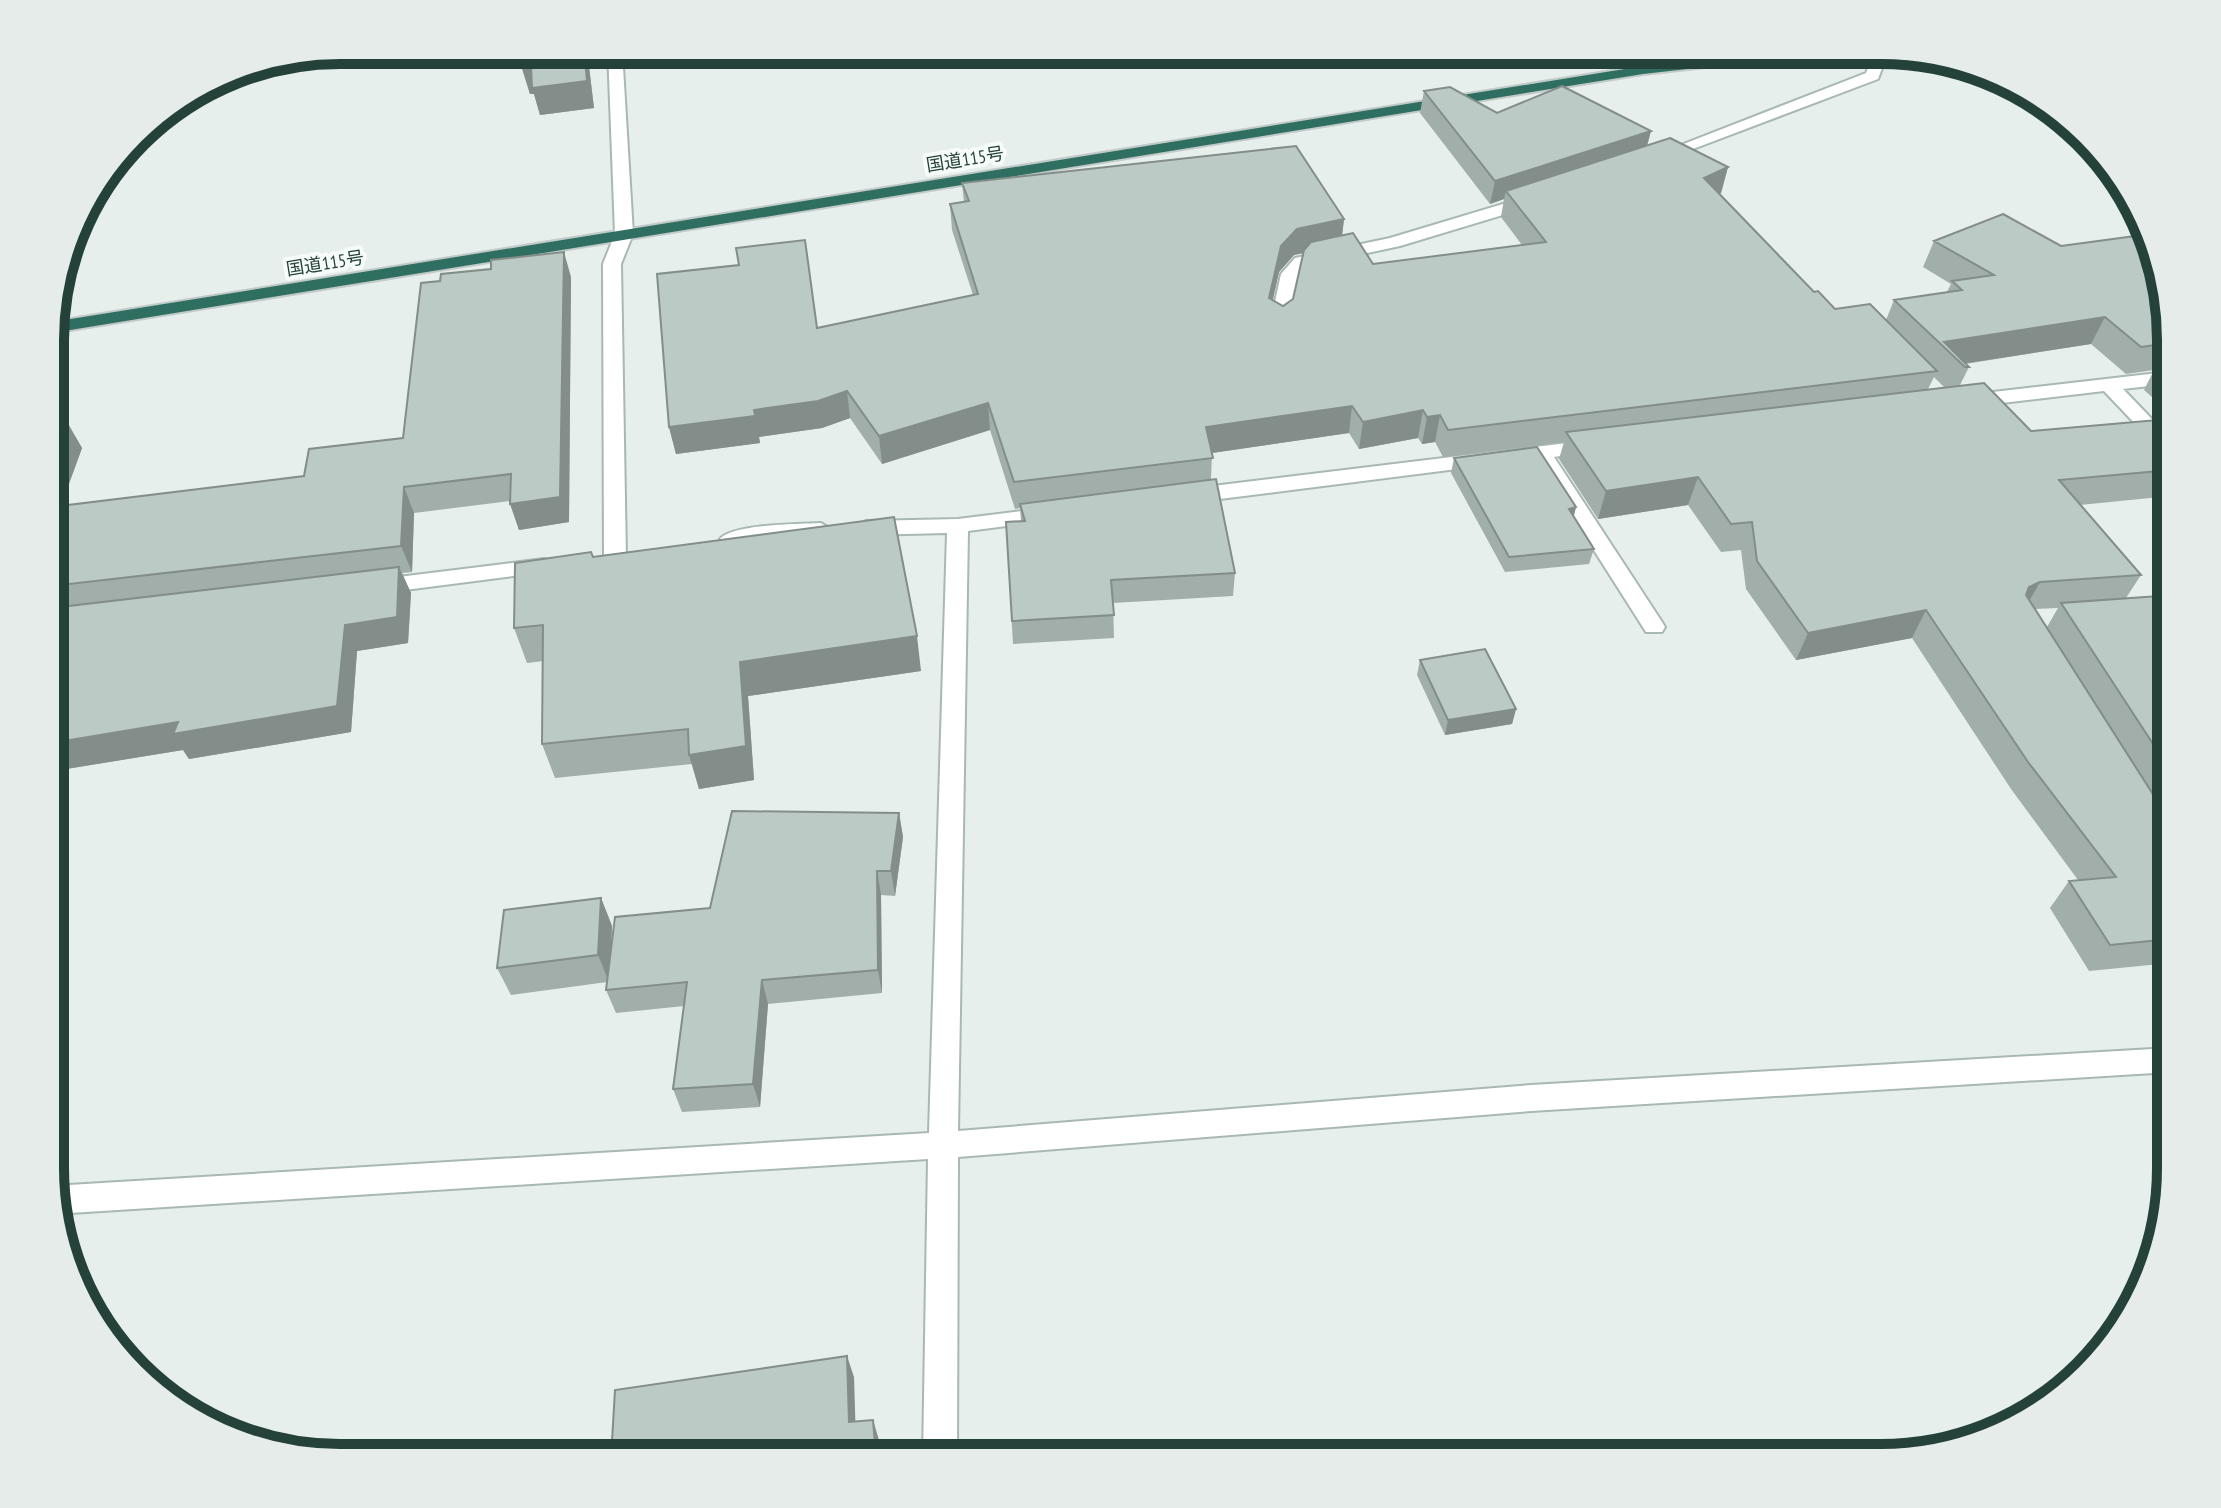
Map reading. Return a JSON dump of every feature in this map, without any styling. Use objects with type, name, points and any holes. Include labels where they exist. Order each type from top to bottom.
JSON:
[{"type":"highway","name":"国道115号","points":[[65,326],[1643,70],[1696,64]]},
{"type":"street","points":[[615,558],[612,264],[624,234],[616,64]]},
{"type":"street","points":[[1640,164],[1873,76],[1877,64]]},
{"type":"street","points":[[1279,325],[1290,274],[1301,262],[1394,242],[1555,192]]},
{"type":"street","points":[[1946,404],[2156,381]]},
{"type":"street","points":[[2109,385],[2156,434]]},
{"type":"street","points":[[1163,500],[1619,443]]},
{"type":"street","points":[[1541,452],[1654,627]]},
{"type":"street","points":[[707,543],[783,531],[958,526],[1068,512]]},
{"type":"street","points":[[940,1444],[943,1145],[958,526]]},
{"type":"street","points":[[349,589],[568,564]]},
{"type":"street","points":[[66,1199],[943,1145],[1531,1098],[2156,1061]]},
{"type":"building","points":[[521,64],[585,64],[587,81],[532,88],[531,67],[522,68]]},
{"type":"building","points":[[1562,86],[1651,131],[1495,181],[1424,91],[1450,87],[1497,113]]},
{"type":"building","points":[[1670,138],[1728,167],[1704,178],[1814,292],[1818,291],[1835,309],[1870,304],[1937,371],[1448,430],[1440,415],[1427,417],[1423,410],[1363,422],[1352,406],[1206,427],[1213,458],[1014,482],[988,403],[879,436],[847,391],[818,401],[754,410],[755,416],[669,427],[657,274],[739,265],[736,248],[805,240],[817,328],[978,294],[950,204],[969,201],[962,183],[1296,146],[1344,219],[1297,229],[1281,246],[1269,298],[1283,306],[1293,299],[1304,250],[1311,242],[1353,233],[1373,264],[1546,242],[1506,191]]},
{"type":"building","points":[[2003,214],[2061,246],[2136,235],[2152,286],[2156,345],[2141,347],[2105,317],[1944,342],[1969,367],[1965,367],[1894,300],[1962,290],[1952,281],[1994,275],[1934,241]]},
{"type":"building","points":[[564,252],[560,497],[510,504],[511,474],[404,487],[401,546],[64,585],[64,506],[304,476],[309,449],[403,438],[421,283],[440,281],[441,274],[491,269],[491,260]]},
{"type":"building","points":[[1984,383],[2031,431],[2156,420],[2156,471],[2059,480],[2141,575],[2040,582],[2029,587],[2026,595],[2156,799],[2156,940],[2110,945],[2069,881],[2116,877],[2028,762],[1926,610],[1808,633],[1757,561],[1752,522],[1731,524],[1698,477],[1606,491],[1566,432]]},
{"type":"building","points":[[1537,447],[1576,507],[1569,509],[1594,549],[1509,557],[1454,458]]},
{"type":"building","points":[[1216,479],[1235,573],[1111,580],[1114,615],[1012,621],[1006,522],[1025,521],[1020,504]]},
{"type":"building","points":[[894,517],[917,636],[740,662],[746,746],[689,755],[688,729],[542,744],[543,625],[514,628],[515,563],[591,552],[593,557]]},
{"type":"building","points":[[399,567],[397,617],[345,625],[337,706],[173,734],[178,722],[64,741],[64,607]]},
{"type":"building","points":[[2156,596],[2156,749],[2061,603]]},
{"type":"building","points":[[1485,649],[1516,709],[1448,720],[1420,660]]},
{"type":"building","points":[[732,811],[899,813],[891,871],[877,871],[878,970],[762,980],[753,1084],[673,1089],[687,982],[606,990],[615,917],[710,908]]},
{"type":"building","points":[[601,898],[598,955],[497,968],[504,910]]},
{"type":"building","points":[[847,1356],[849,1422],[873,1420],[875,1444],[612,1444],[615,1390]]}]
